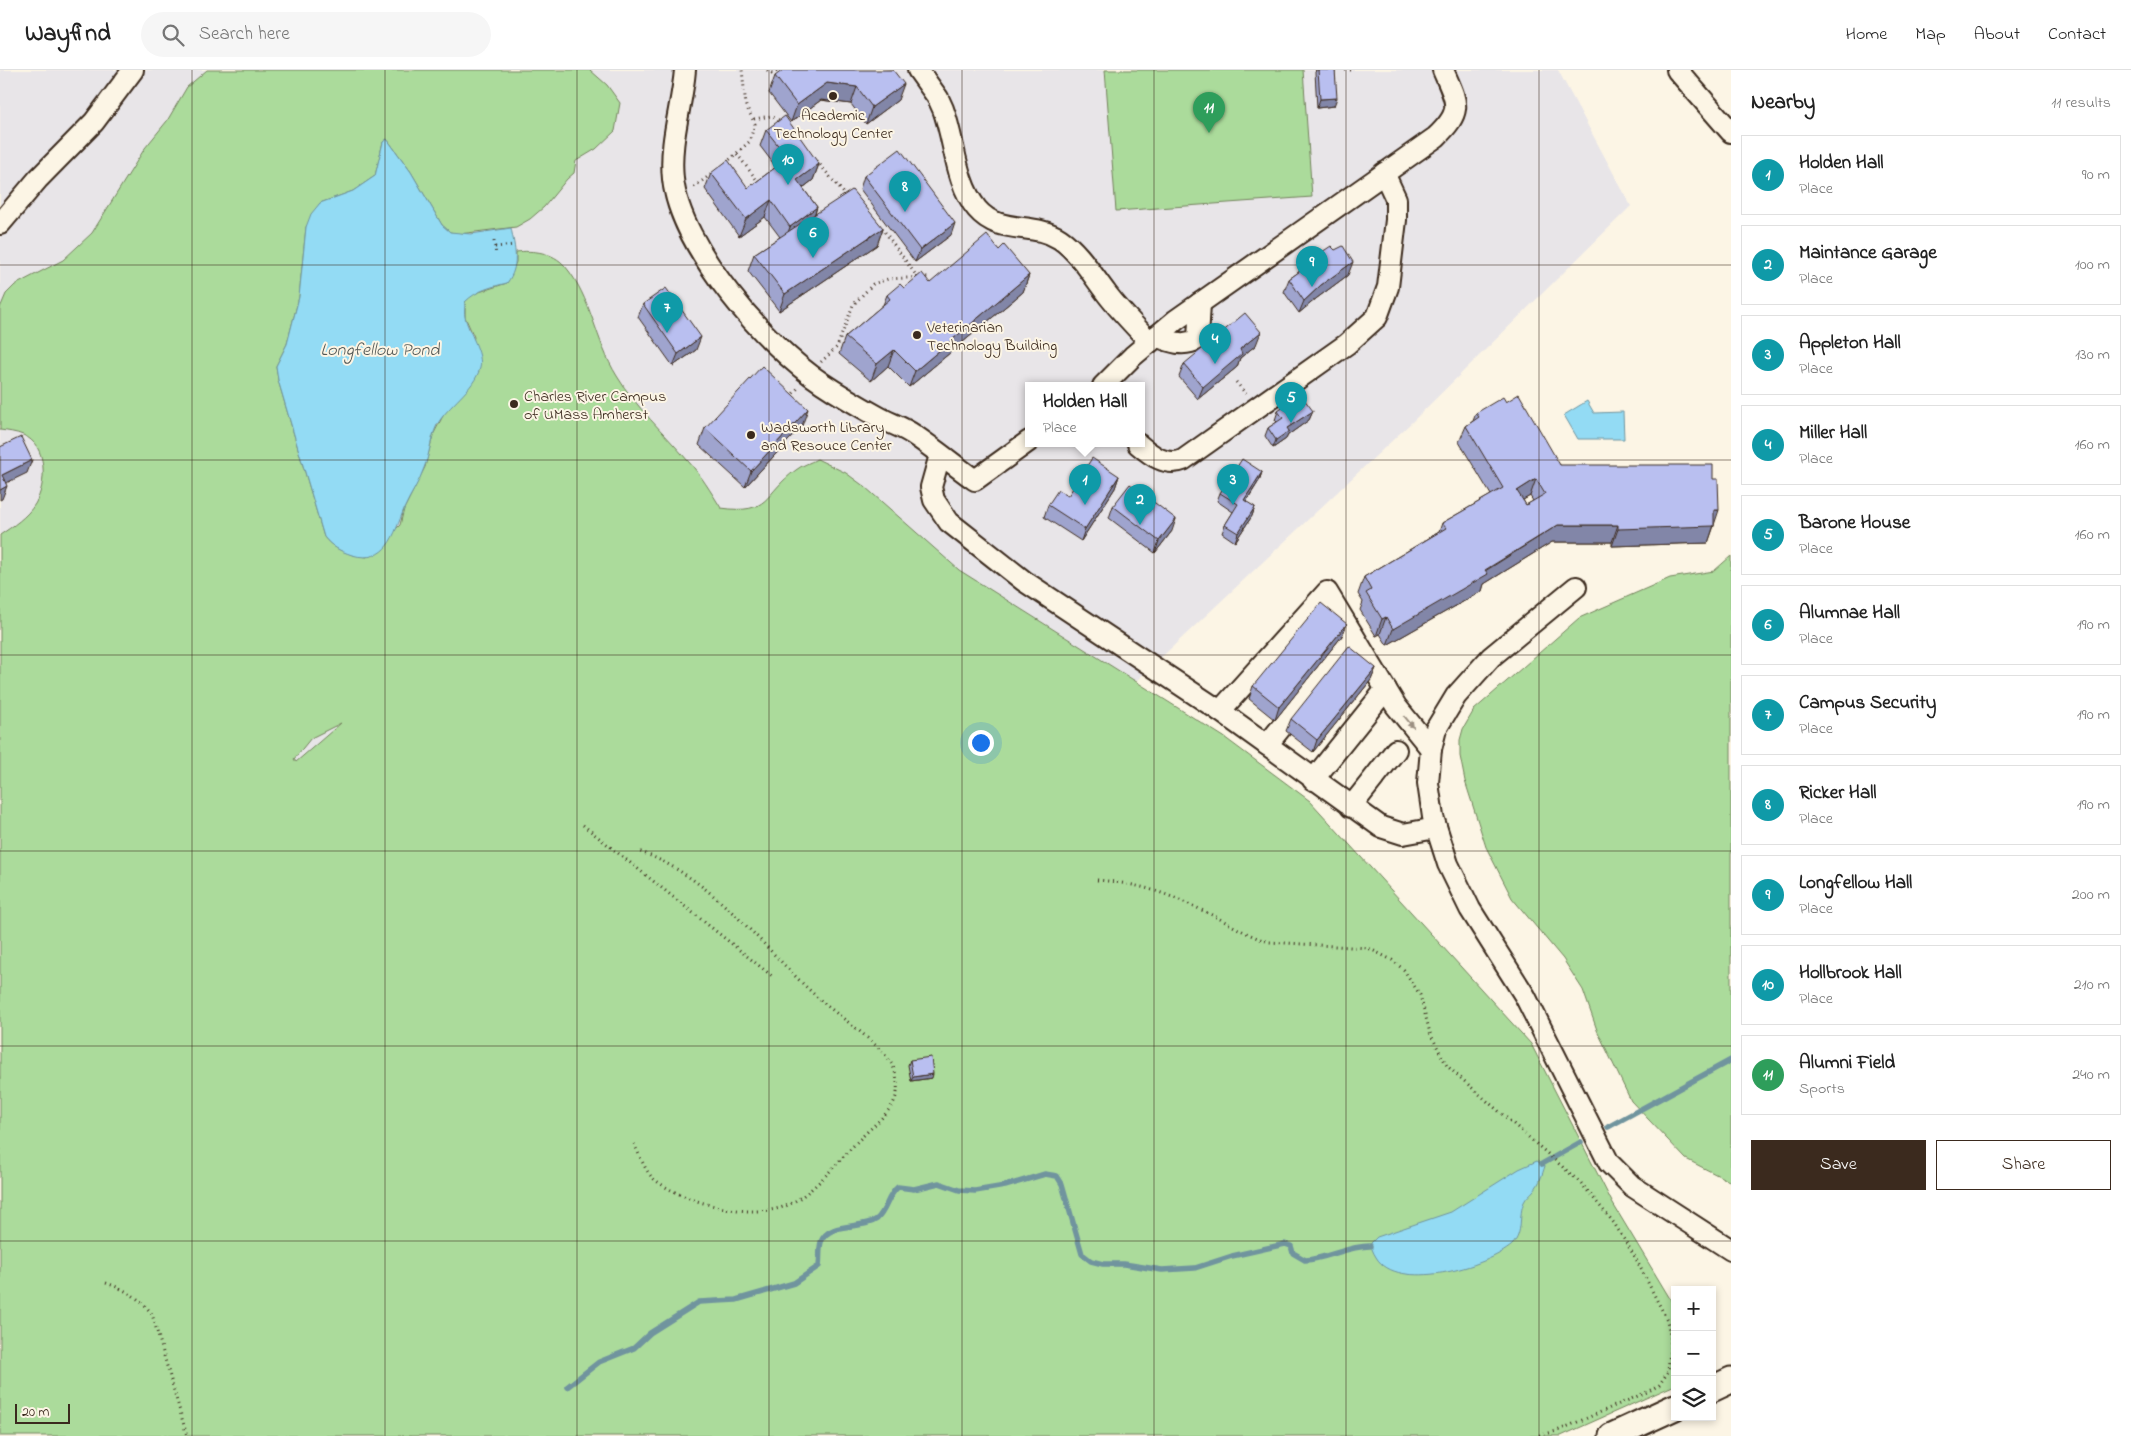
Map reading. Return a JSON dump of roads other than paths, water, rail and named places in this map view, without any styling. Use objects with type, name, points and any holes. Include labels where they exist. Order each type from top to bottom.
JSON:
[{"type":"main road","points":[[1716,1387],[1731,1380]]},
{"type":"main road","points":[[1612,1436],[1671,1408]]},
{"type":"lane","points":[[0,224],[38,179],[94,122],[133,70]]},
{"type":"lane","points":[[686,70],[672,149],[676,194],[682,218],[718,276],[761,329],[811,375],[878,416],[913,434],[975,480],[1025,444]]},
{"type":"lane","points":[[918,70],[935,93],[943,109],[964,184],[976,208],[995,224],[1042,232],[1061,240],[1072,249],[1117,307],[1153,339],[1182,343],[1191,343],[1198,339],[1200,303]]},
{"type":"lane","points":[[1107,382],[1153,339],[1200,303],[1436,137],[1455,114],[1456,102],[1443,70]]},
{"type":"lane","points":[[1677,70],[1731,132]]},
{"type":"lane","points":[[1142,447],[1165,462],[1171,463],[1183,460],[1347,344],[1377,317],[1388,287],[1396,220],[1396,199],[1384,173]]},
{"type":"lane","points":[[940,455],[931,487],[934,500],[949,522],[1024,581],[1220,711],[1373,823],[1395,833],[1419,832],[1436,828]]},
{"type":"lane","points":[[1576,587],[1491,657],[1456,696],[1436,729],[1431,749],[1428,783],[1436,828],[1448,864],[1470,909],[1525,996],[1609,1163],[1632,1186],[1728,1249]]},
{"type":"lane","points":[[1220,711],[1327,592],[1396,706],[1431,749]]},
{"type":"lane","points":[[1267,745],[1354,637]]},
{"type":"lane","points":[[1314,780],[1386,689]]},
{"type":"lane","points":[[1351,807],[1396,750]]},
{"type":"water","name":"Longfellow Pond","points":[[387,139],[411,172],[442,225],[450,232],[471,234],[511,228],[515,263],[514,270],[507,283],[479,292],[465,302],[465,317],[478,349],[481,362],[477,376],[437,425],[422,473],[392,537],[381,551],[373,556],[364,557],[340,550],[324,537],[278,380],[276,366],[287,344],[299,297],[306,227],[311,214],[320,203],[353,191],[375,176],[383,142]]},
{"type":"water","points":[[1587,401],[1594,413],[1623,412],[1624,439],[1578,439],[1564,415]]},
{"type":"water","points":[[1537,1161],[1545,1166],[1541,1179],[1524,1202],[1516,1240],[1500,1253],[1464,1268],[1422,1275],[1403,1273],[1387,1268],[1372,1250],[1371,1243],[1377,1237],[1451,1212],[1519,1169]]},
{"type":"waterway","points":[[1608,1127],[1731,1060]]},
{"type":"waterway","points":[[1542,1164],[1581,1142]]},
{"type":"waterway","points":[[567,1387],[599,1362],[634,1348],[650,1333],[699,1302],[736,1300],[794,1283],[819,1266],[820,1245],[825,1235],[838,1228],[863,1224],[877,1219],[898,1187],[914,1189],[939,1183],[959,1190],[975,1191],[1005,1186],[1045,1174],[1057,1176],[1062,1184],[1082,1254],[1091,1261],[1103,1264],[1124,1264],[1162,1270],[1195,1268],[1232,1256],[1285,1244],[1291,1246],[1293,1253],[1305,1260],[1353,1248],[1370,1246]]},
{"type":"place","name":"Academic Technology Center","points":[[833,96]]},
{"type":"place","name":"Alumni Field","points":[[1209,133]]},
{"type":"place","name":"Hollbrook Hall","points":[[788,185]]},
{"type":"place","name":"Ricker Hall","points":[[905,212]]},
{"type":"place","name":"Alumnae Hall","points":[[813,258]]},
{"type":"place","name":"Longfellow Hall","points":[[1312,287]]},
{"type":"place","name":"Campus Security","points":[[667,333]]},
{"type":"place","name":"Veterinarian Technology Building","points":[[917,335]]},
{"type":"place","name":"Miller Hall","points":[[1215,364]]},
{"type":"place","name":"Charles River Campus of UMass Amherst","points":[[514,404]]},
{"type":"place","name":"Barone House","points":[[1291,423]]},
{"type":"place","name":"Wadsworth Library and Resouce Center","points":[[751,435]]},
{"type":"place","name":"Holden Hall","points":[[1085,505]]},
{"type":"place","name":"Appleton Hall","points":[[1233,505]]},
{"type":"place","name":"Maintance Garage","points":[[1140,525]]}]
